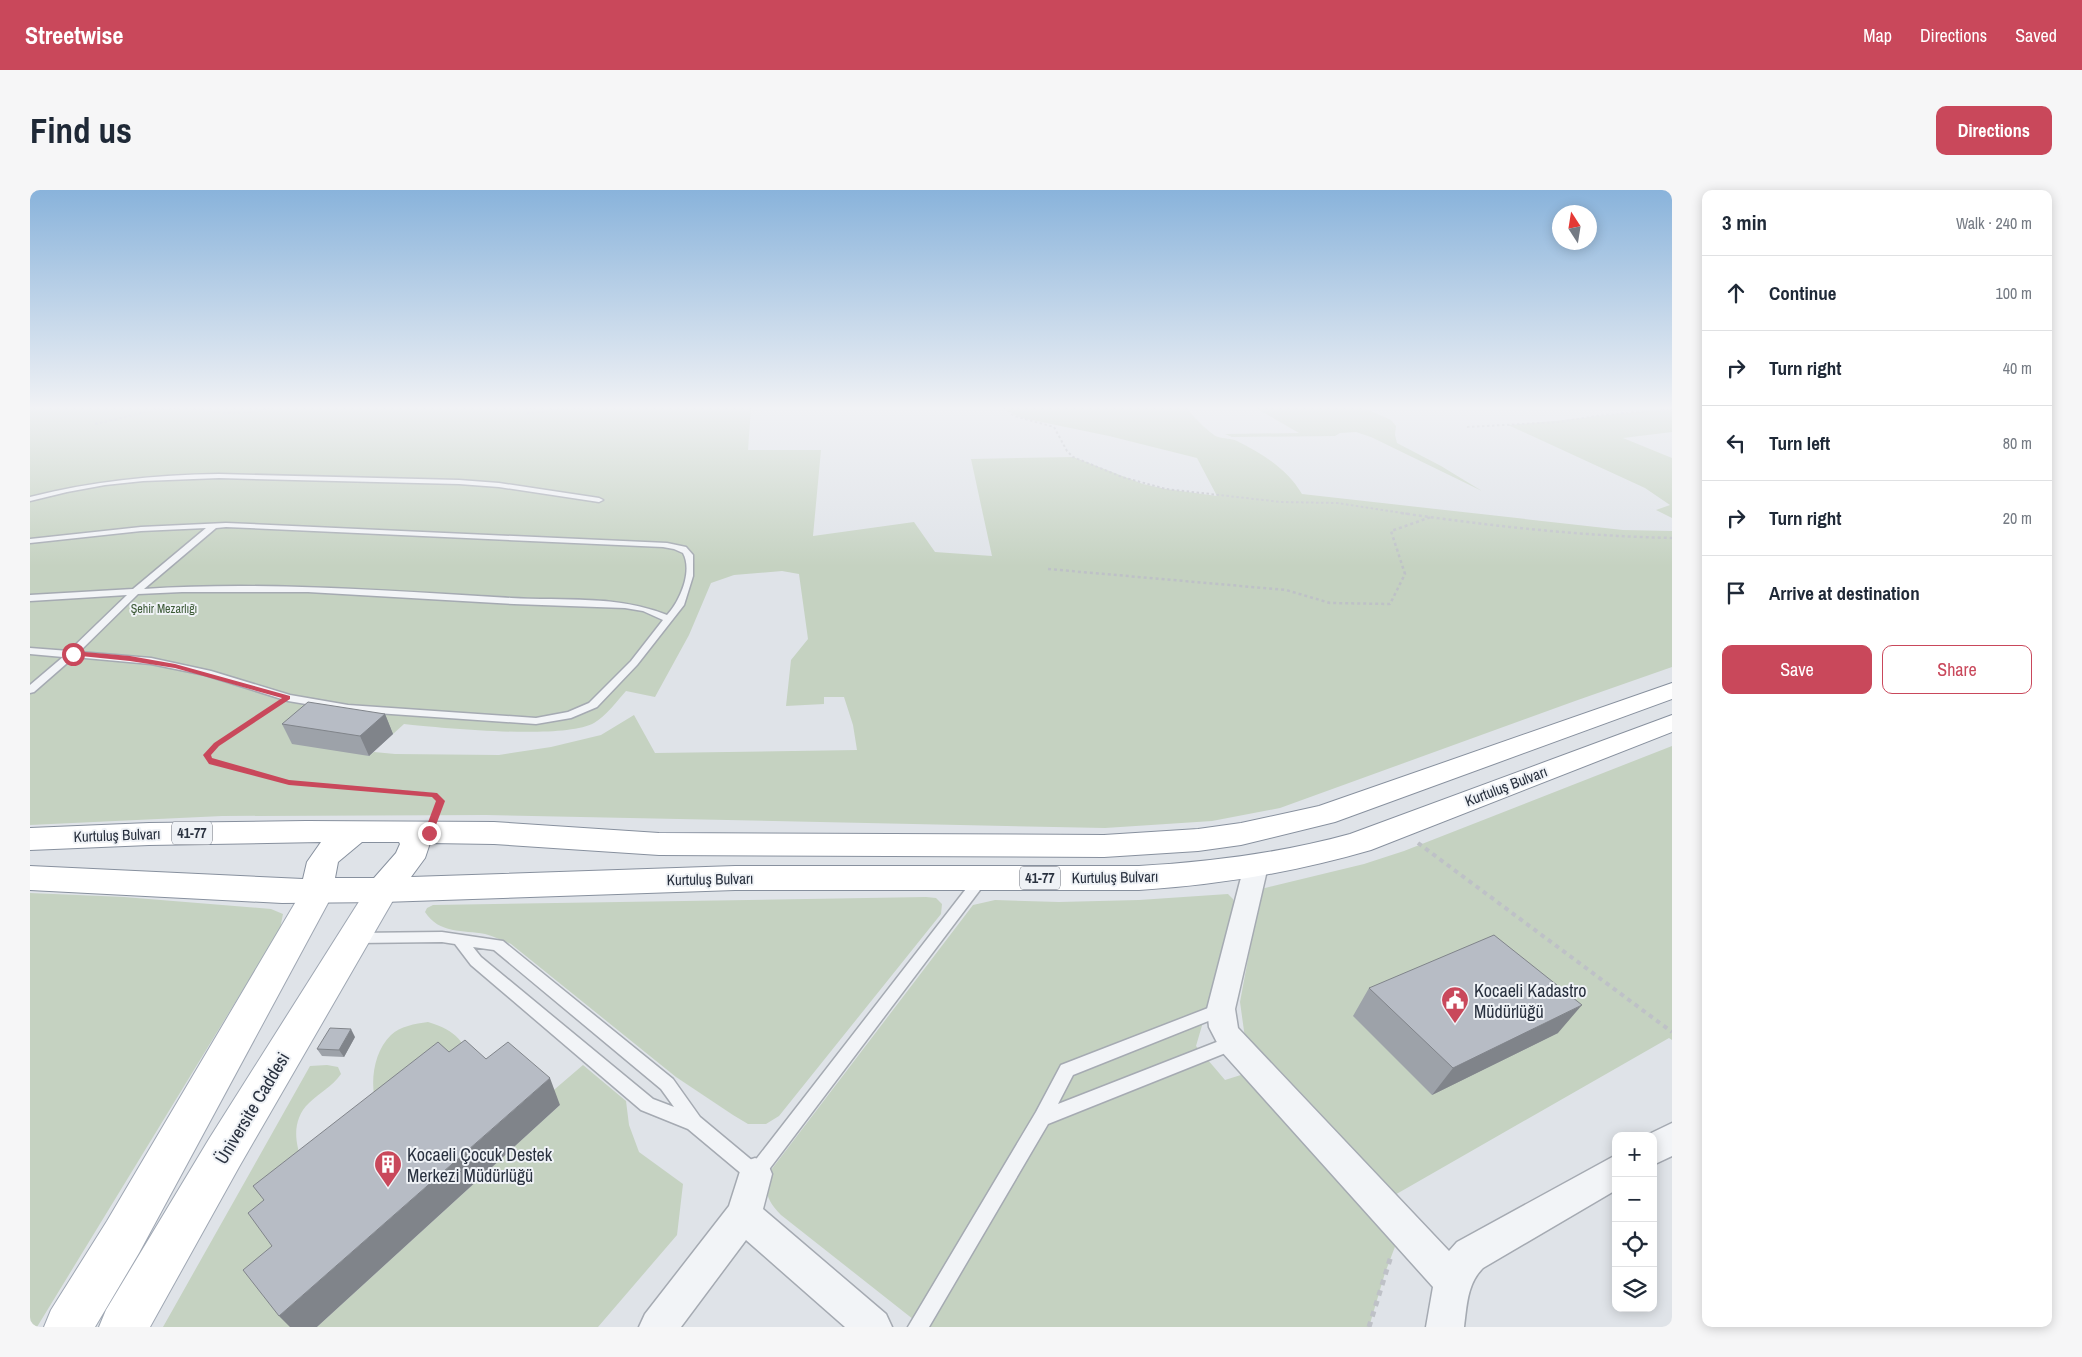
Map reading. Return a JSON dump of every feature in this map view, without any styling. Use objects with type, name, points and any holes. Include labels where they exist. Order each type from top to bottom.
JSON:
[{"type":"main road","name":"41-77","points":[[420,833],[494,833],[659,844],[803,846],[1104,846],[1198,840],[1241,834],[1325,815],[1672,690]]},
{"type":"main road","name":"Kurtuluş Bulvarı","points":[[319,890],[383,890],[642,880],[1139,878],[1192,875],[1256,866],[1322,853],[1399,829],[1672,723]]},
{"type":"main road","points":[[68,1327],[123,1237],[319,890],[318,873],[322,862],[340,842],[355,832]]},
{"type":"main road","name":"Kurtuluş Bulvarı","points":[[30,839],[149,834],[420,833]]},
{"type":"main road","name":"Üniversite Caddesi","points":[[123,1327],[219,1161],[383,890],[410,858],[420,833]]},
{"type":"main road","points":[[30,878],[282,891],[319,890]]},
{"type":"street","points":[[1256,866],[1221,1009],[1224,1031],[1232,1043],[1454,1283]]},
{"type":"street","points":[[1657,1147],[1672,1138]]},
{"type":"street","points":[[1445,1327],[1454,1283],[1461,1262],[1612,1173]]},
{"type":"street","points":[[658,1327],[744,1215],[755,1174]]},
{"type":"street","points":[[744,1215],[873,1327]]},
{"type":"lane","points":[[30,499],[74,488],[109,483],[203,476],[459,482],[499,485],[599,500]]},
{"type":"lane","points":[[30,690],[73,654],[136,591],[212,526]]},
{"type":"lane","points":[[30,542],[141,529],[212,526],[656,544],[679,547],[689,554],[689,579],[682,602],[634,663],[604,696],[583,710],[555,719],[517,720],[348,708],[288,698],[175,666],[130,658],[30,651]]},
{"type":"lane","points":[[30,598],[214,588],[308,589],[514,601],[625,605],[645,609],[669,619]]},
{"type":"lane","points":[[354,938],[418,936],[498,945],[667,1084],[694,1123],[755,1174],[981,878]]},
{"type":"lane","points":[[460,940],[476,961],[646,1105],[694,1123]]},
{"type":"lane","points":[[918,1327],[1042,1118],[1066,1070],[1221,1009]]},
{"type":"lane","points":[[1042,1118],[1232,1043]]},
{"type":"path","points":[[1081,460],[1143,484],[1208,495],[1281,502],[1337,503],[1431,517],[1598,536],[1672,538]]},
{"type":"path","points":[[1048,569],[1286,590],[1330,603],[1390,604],[1405,574],[1391,531],[1431,517]]},
{"type":"path","points":[[288,698],[216,745],[207,755],[209,759],[230,767],[289,782],[434,794],[440,801],[420,833]]},
{"type":"path","points":[[1399,829],[1672,1032]]},
{"type":"path","points":[[1369,1327],[1385,1273],[1402,1228]]},
{"type":"green space","name":"Şehir Mezarlığı","points":[[30,460],[820,460],[813,536],[914,522],[935,552],[992,556],[971,460],[1081,460],[1143,484],[1217,496],[1198,460],[1270,460],[1289,477],[1302,494],[1623,530],[1672,531],[1672,667],[1280,808],[1212,821],[1105,828],[486,815],[222,816],[30,825]],"holes":[[[782,571],[799,574],[808,639],[791,660],[786,706],[824,704],[824,697],[844,697],[853,725],[857,750],[655,753],[634,715],[601,735],[551,747],[499,755],[374,752],[369,756],[317,722],[393,734],[404,724],[530,732],[557,731],[578,728],[594,723],[626,691],[655,697],[689,635],[711,583],[734,575]]]},
{"type":"green space","points":[[1418,460],[1430,460],[1482,491]]},
{"type":"green space","points":[[1584,460],[1672,460],[1672,518],[1656,510],[1670,505],[1645,488]]},
{"type":"green space","points":[[1672,746],[1672,1040],[1669,1038],[1393,1196],[1245,1038],[1240,1002],[1261,889],[1364,864],[1404,851]]},
{"type":"green space","points":[[30,893],[124,897],[271,909],[283,914],[280,929],[37,1327],[30,1327]]},
{"type":"green space","points":[[1228,894],[1233,899],[1236,910],[1196,1046],[1225,1080],[1244,1074],[1396,1244],[1369,1327],[923,1327],[781,1215],[772,1204],[767,1194],[767,1184],[771,1170],[973,905],[995,900],[1059,902],[1139,900]]},
{"type":"green space","points":[[936,898],[942,904],[941,914],[779,1116],[766,1124],[748,1124],[676,1077],[511,944],[485,934],[444,928],[425,912],[427,908],[433,905]]},
{"type":"green space","points":[[428,1022],[453,1033],[463,1044],[477,1068],[374,1094],[374,1071],[378,1055],[386,1041],[399,1029]]},
{"type":"green space","points":[[327,1065],[338,1067],[341,1074],[303,1109],[296,1131],[296,1139],[303,1162],[293,1327],[163,1327],[310,1066]]},
{"type":"green space","points":[[583,1065],[626,1101],[629,1125],[639,1152],[683,1184],[677,1235],[598,1327],[317,1327],[560,1105],[548,1095]]},
{"type":"building","points":[[308,702],[385,714],[360,736],[282,724]]},
{"type":"building","points":[[1494,935],[1582,1005],[1453,1068],[1369,988]]},
{"type":"building","points":[[330,1028],[351,1029],[339,1050],[317,1049]]},
{"type":"building","points":[[465,1040],[486,1059],[508,1042],[550,1078],[279,1316],[243,1270],[272,1246],[248,1213],[264,1200],[253,1186],[438,1042],[449,1052]]},
{"type":"place","name":"Kocaeli Kadastro Müdürlüğü","points":[[1455,1024]]},
{"type":"place","name":"Kocaeli Çocuk Destek Merkezi Müdürlüğü","points":[[388,1188]]},
{"type":"route","points":[[73,654],[151,661],[207,674],[288,698],[216,745],[207,755],[209,759],[212,762],[274,780],[434,794],[438,796],[440,801],[439,809],[429,833]]}]
